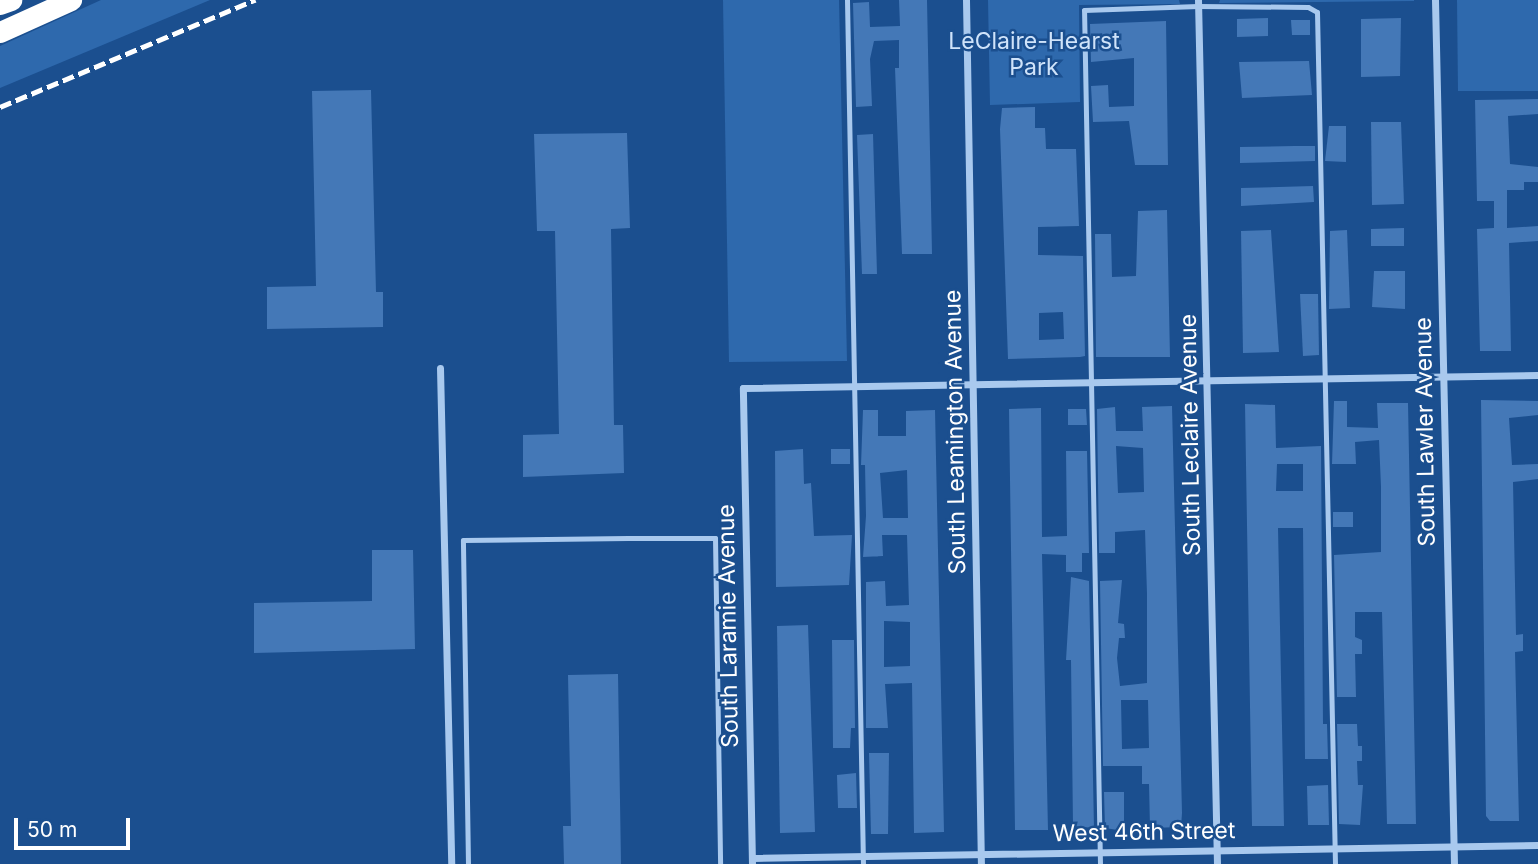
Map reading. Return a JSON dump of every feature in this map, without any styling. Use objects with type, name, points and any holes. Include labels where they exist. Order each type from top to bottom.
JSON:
[{"type":"highway","points":[[0,4],[10,0]]},
{"type":"highway","points":[[0,32],[71,0]]},
{"type":"street","name":"South Leamington Avenue","points":[[966,0],[981,864]]},
{"type":"street","name":"South Lawler Avenue","points":[[1436,0],[1454,864]]},
{"type":"street","name":"South Leclaire Avenue","points":[[1198,3],[1209,380],[1217,864]]},
{"type":"street","points":[[440,368],[451,864]]},
{"type":"street","points":[[854,386],[1538,374]]},
{"type":"street","name":"South Laramie Avenue","points":[[752,861],[743,387],[854,386]]},
{"type":"street","name":"West 46th Street","points":[[752,861],[863,860],[981,854],[1538,845]]},
{"type":"lane","points":[[847,0],[863,860]]},
{"type":"lane","points":[[1100,864],[1088,382],[1084,10],[1198,3],[1308,7],[1317,12],[1335,864]]},
{"type":"lane","points":[[468,864],[463,540],[715,538],[720,864]]},
{"type":"green space","points":[[101,0],[210,0],[0,88],[0,46]]},
{"type":"green space","points":[[723,0],[839,0],[847,361],[729,362]]},
{"type":"green space","name":"LeClaire-Hearst Park","points":[[988,0],[1179,0],[1180,4],[1079,5],[1080,102],[990,105]]},
{"type":"green space","points":[[1220,0],[1414,0],[1414,1],[1219,3]]},
{"type":"green space","points":[[1457,0],[1538,0],[1538,91],[1458,91]]},
{"type":"building","points":[[899,0],[927,0],[932,254],[902,254],[895,68],[899,68],[899,40],[874,41],[870,59],[872,106],[856,107],[853,3],[869,2],[870,27],[900,26]]},
{"type":"building","points":[[1268,18],[1268,36],[1237,37],[1237,19]]},
{"type":"building","points":[[1401,18],[1400,76],[1361,77],[1361,19]]},
{"type":"building","points":[[1291,20],[1310,20],[1310,35],[1292,35]]},
{"type":"building","points":[[1166,21],[1168,165],[1135,165],[1129,121],[1093,122],[1091,86],[1108,85],[1109,107],[1134,106],[1134,58],[1091,62],[1090,24]]},
{"type":"building","points":[[1309,61],[1312,95],[1242,98],[1239,62]]},
{"type":"building","points":[[371,90],[376,292],[383,292],[383,327],[267,329],[267,287],[316,286],[312,91]]},
{"type":"building","points":[[1538,99],[1538,114],[1508,116],[1510,164],[1538,167],[1538,182],[1524,182],[1524,190],[1507,190],[1507,228],[1538,226],[1538,241],[1509,243],[1511,351],[1480,351],[1477,229],[1494,228],[1494,201],[1477,201],[1475,100]]},
{"type":"building","points":[[1035,107],[1035,128],[1045,128],[1046,149],[1076,149],[1079,226],[1038,227],[1038,255],[1083,256],[1085,356],[1008,359],[1000,129],[1002,108]],"holes":[[[1063,312],[1064,339],[1039,340],[1039,313]]]},
{"type":"building","points":[[1371,122],[1401,122],[1404,204],[1372,205]]},
{"type":"building","points":[[1329,126],[1346,126],[1346,162],[1325,161]]},
{"type":"building","points":[[627,133],[630,228],[611,229],[614,425],[623,425],[624,473],[523,477],[523,435],[559,434],[555,231],[537,231],[534,134]]},
{"type":"building","points":[[873,134],[877,274],[862,274],[857,135]]},
{"type":"building","points":[[1315,146],[1315,161],[1240,163],[1240,147]]},
{"type":"building","points":[[1313,186],[1314,202],[1241,206],[1241,188]]},
{"type":"building","points":[[1167,210],[1170,357],[1096,357],[1095,234],[1111,234],[1112,277],[1136,276],[1138,211]]},
{"type":"building","points":[[1404,228],[1404,246],[1371,246],[1371,229]]},
{"type":"building","points":[[1271,230],[1279,352],[1243,353],[1241,231]]},
{"type":"building","points":[[1347,230],[1350,308],[1329,309],[1330,231]]},
{"type":"building","points":[[1374,271],[1405,271],[1405,309],[1372,307]]},
{"type":"building","points":[[1300,294],[1318,294],[1319,355],[1303,356]]},
{"type":"building","points":[[1481,400],[1538,401],[1538,415],[1509,418],[1512,465],[1538,464],[1538,479],[1513,482],[1516,635],[1523,634],[1523,651],[1515,652],[1519,821],[1490,821],[1486,816]]},
{"type":"building","points":[[1334,401],[1347,401],[1347,427],[1378,428],[1377,403],[1408,403],[1416,824],[1387,824],[1382,612],[1355,612],[1355,637],[1362,640],[1362,654],[1355,654],[1356,697],[1337,697],[1334,555],[1381,552],[1381,487],[1379,440],[1355,442],[1356,464],[1332,464]]},
{"type":"building","points":[[1245,404],[1275,405],[1276,448],[1321,446],[1323,724],[1327,724],[1328,759],[1305,759],[1303,528],[1278,528],[1284,826],[1252,826]],"holes":[[[1277,464],[1303,464],[1303,491],[1276,491]]]},
{"type":"building","points":[[1172,406],[1181,827],[1150,828],[1149,784],[1142,784],[1142,766],[1103,766],[1100,581],[1122,580],[1118,623],[1124,624],[1125,638],[1119,638],[1117,658],[1120,686],[1147,683],[1147,594],[1145,530],[1115,532],[1115,553],[1099,553],[1097,409],[1115,407],[1116,431],[1143,431],[1142,407]],"holes":[[[1116,446],[1143,448],[1144,492],[1118,493]],[[1121,700],[1148,700],[1149,748],[1122,749]]]},
{"type":"building","points":[[1041,408],[1042,537],[1067,536],[1066,451],[1087,451],[1089,553],[1082,553],[1082,572],[1066,572],[1066,555],[1042,554],[1048,830],[1015,830],[1009,409]]},
{"type":"building","points":[[1068,409],[1086,409],[1087,425],[1068,425]]},
{"type":"building","points":[[863,410],[878,410],[878,436],[906,436],[906,411],[935,410],[944,832],[914,833],[912,683],[885,684],[888,728],[866,728],[866,582],[885,581],[886,606],[909,605],[907,535],[882,535],[883,556],[863,557],[866,516],[865,465],[861,465]],"holes":[[[907,470],[908,518],[883,518],[880,473]],[[884,621],[910,622],[910,666],[884,667]]]},
{"type":"building","points":[[803,449],[804,484],[811,483],[814,536],[852,535],[849,585],[776,587],[775,451]]},
{"type":"building","points":[[831,449],[850,449],[850,464],[831,464]]},
{"type":"building","points":[[1333,512],[1353,512],[1353,527],[1333,527]]},
{"type":"building","points":[[372,550],[413,550],[415,649],[254,653],[254,603],[372,601]]},
{"type":"building","points":[[1071,577],[1089,581],[1094,828],[1073,826],[1071,660],[1066,660]]},
{"type":"building","points":[[808,625],[815,832],[780,833],[777,626]]},
{"type":"building","points":[[832,640],[854,640],[855,728],[851,728],[850,748],[833,748]]},
{"type":"building","points":[[618,674],[621,864],[564,864],[563,826],[571,826],[568,675]]},
{"type":"building","points":[[1337,724],[1357,724],[1358,746],[1362,746],[1362,761],[1357,761],[1358,785],[1363,785],[1360,825],[1339,824]]},
{"type":"building","points":[[869,753],[889,753],[888,834],[871,834]]},
{"type":"building","points":[[856,773],[857,808],[838,808],[837,775]]},
{"type":"building","points":[[1328,785],[1329,825],[1308,825],[1307,786]]},
{"type":"building","points":[[1104,792],[1124,792],[1124,831],[1105,828]]},
{"type":"railway","points":[[0,107],[255,0]]}]
